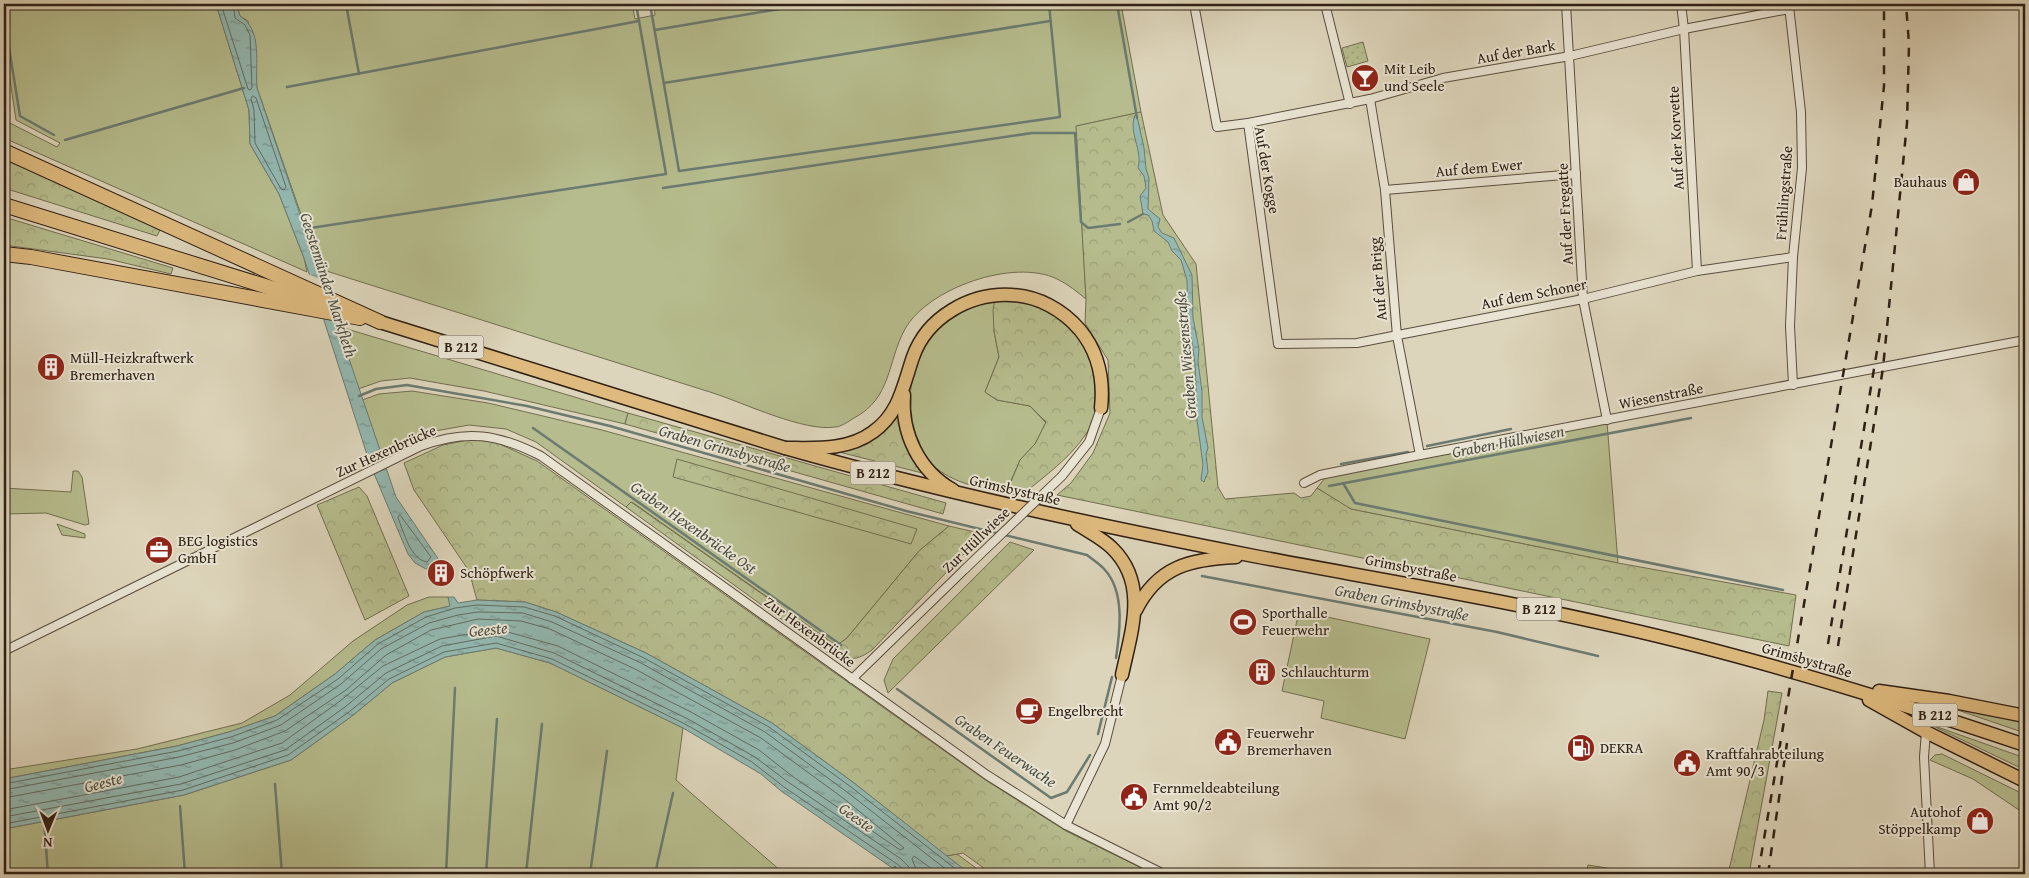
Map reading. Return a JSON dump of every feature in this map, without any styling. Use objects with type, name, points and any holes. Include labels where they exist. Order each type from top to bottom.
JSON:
[{"type":"highway","points":[[4,151],[306,298]]},
{"type":"highway","points":[[4,204],[380,322]]},
{"type":"highway","points":[[4,254],[306,298]]},
{"type":"highway","points":[[785,448],[834,447],[860,440],[878,428],[892,413],[904,388],[918,346],[940,318],[959,306],[981,297],[1016,295],[1038,300],[1059,311],[1084,335],[1099,366],[1101,408]]},
{"type":"highway","name":"B 212","points":[[380,322],[785,448]]},
{"type":"highway","points":[[904,388],[904,416],[912,444],[927,468],[937,479],[961,494]]},
{"type":"highway","name":"Grimsbystraße","points":[[785,448],[897,480],[1069,519],[1622,627],[1845,687],[2025,745]]},
{"type":"highway","points":[[1069,519],[1103,540],[1120,556],[1131,577],[1135,612],[1122,675]]},
{"type":"highway","points":[[1135,612],[1155,582],[1180,566],[1210,558],[1255,556]]},
{"type":"highway","points":[[1845,687],[1949,701],[2025,716]]},
{"type":"highway","points":[[1845,687],[1926,732],[2025,781]]},
{"type":"street","name":"Auf der Kogge","points":[[1194,4],[1216,127],[1248,122],[1278,344]]},
{"type":"street","points":[[1325,4],[1350,104]]},
{"type":"street","name":"Auf der Fregatte","points":[[1566,4],[1584,299],[1607,420]]},
{"type":"street","name":"Auf der Korvette","points":[[1681,4],[1697,271]]},
{"type":"street","name":"Auf der Bark","points":[[1248,122],[1350,104],[1443,78],[1570,56],[1789,6]]},
{"type":"street","name":"Frühlingstraße","points":[[1789,6],[1802,112],[1802,168],[1793,257],[1790,326],[1793,385]]},
{"type":"street","name":"Auf der Brigg","points":[[1370,99],[1385,190],[1397,336],[1420,455]]},
{"type":"street","name":"Auf dem Ewer","points":[[1385,190],[1576,174]]},
{"type":"street","name":"Auf dem Schoner","points":[[1278,344],[1357,343],[1584,299],[1697,271],[1793,257]]},
{"type":"street","name":"Wiesenstraße","points":[[1304,483],[1320,475],[1420,455],[2025,340]]},
{"type":"street","name":"Zur Hüllwiese","points":[[852,679],[1062,476],[1089,442],[1101,408]]},
{"type":"street","name":"Zur Hexenbrücke","points":[[4,651],[390,461],[439,440],[460,435],[499,438],[521,445],[549,462],[988,775],[1066,825],[1164,874]]},
{"type":"street","points":[[1066,825],[1105,744],[1122,675]]},
{"type":"street","points":[[1926,732],[1924,756],[1930,874]]},
{"type":"green space","points":[[4,4],[216,4],[249,110],[250,144],[279,194],[304,258],[307,272],[4,138],[4,120],[57,147],[60,143],[16,120],[4,39]]},
{"type":"green space","points":[[239,4],[632,4],[635,19],[655,15],[654,4],[1121,4],[1141,112],[1077,126],[1086,299],[1061,281],[1039,273],[1018,272],[996,275],[952,290],[932,301],[916,314],[905,329],[882,390],[866,410],[837,427],[822,427],[774,416],[713,393],[320,269],[257,88],[248,21],[240,16],[237,6]]},
{"type":"green space","points":[[1363,42],[1368,61],[1347,67],[1342,48]]},
{"type":"green space","points":[[1141,112],[1163,215],[1196,264],[1218,487],[1225,499],[1294,493],[1301,498],[1311,496],[1317,488],[1351,509],[1618,563],[1796,595],[1789,646],[1057,495],[1071,483],[1093,453],[1110,413],[1108,360],[1085,323],[1086,299],[1076,126]]},
{"type":"green space","points":[[4,159],[161,228],[157,236],[4,188]]},
{"type":"green space","points":[[4,217],[173,268],[171,274],[108,259],[4,245]]},
{"type":"green space","points":[[995,299],[994,331],[999,357],[985,392],[997,400],[1030,406],[1046,423],[1035,444],[1020,460],[1010,483],[1023,494],[1020,496],[958,481],[940,471],[925,457],[915,439],[911,419],[910,397],[913,375],[920,355],[930,336],[943,321],[954,313]]},
{"type":"green space","points":[[995,299],[1030,303],[1049,310],[1066,322],[1079,337],[1090,355],[1096,375],[1098,395],[1094,415],[1086,434],[1065,459],[1023,494],[1010,484],[1020,460],[1035,444],[1046,422],[1030,406],[997,400],[985,392],[999,357],[994,331],[993,310]]},
{"type":"green space","points":[[337,326],[628,413],[625,424],[484,391],[410,378],[381,381],[358,389]]},
{"type":"green space","points":[[412,391],[488,403],[602,430],[949,526],[919,551],[847,638],[837,646],[632,502],[626,507],[536,442],[506,429],[469,425],[435,431],[382,456],[362,400],[379,394]]},
{"type":"green space","points":[[899,409],[930,475],[835,451],[864,442],[880,433],[893,419]]},
{"type":"green space","points":[[628,413],[946,503],[943,514],[625,424]]},
{"type":"green space","points":[[1607,422],[1618,563],[1350,509],[1317,488],[1325,478]]},
{"type":"green space","points":[[468,440],[493,441],[537,461],[984,779],[1066,831],[1154,874],[992,874],[963,853],[946,856],[854,783],[772,723],[646,653],[556,612],[525,602],[477,600],[469,571],[414,490],[404,463],[443,445]]},
{"type":"green space","points":[[677,459],[917,529],[911,544],[673,477]]},
{"type":"green space","points":[[73,471],[78,471],[82,477],[89,524],[85,525],[46,513],[4,514],[4,488],[71,492]]},
{"type":"green space","points":[[359,487],[367,496],[409,596],[365,620],[317,505]]},
{"type":"green space","points":[[631,502],[836,646],[847,638],[919,551],[949,526],[983,534],[872,650],[857,658],[842,659],[831,655],[626,507]]},
{"type":"green space","points":[[57,524],[85,534],[85,538],[62,535]]},
{"type":"green space","points":[[1010,542],[1034,550],[888,693],[884,680],[893,659]]},
{"type":"green space","points":[[429,597],[448,597],[451,606],[424,612],[375,640],[335,674],[275,716],[229,732],[177,746],[4,779],[4,770],[137,749],[242,723],[290,695],[353,641],[407,605]]},
{"type":"green space","points":[[1299,611],[1430,639],[1405,739],[1321,718],[1324,701],[1282,691]]},
{"type":"green space","points":[[496,648],[550,663],[683,728],[676,780],[781,871],[780,874],[4,874],[4,829],[184,795],[291,760],[352,716],[392,683],[445,657]]},
{"type":"green space","points":[[1768,691],[1782,693],[1749,874],[1728,874],[1764,720]]},
{"type":"green space","points":[[1937,703],[2025,721],[2025,733]]},
{"type":"green space","points":[[1929,724],[2025,758],[2025,770]]},
{"type":"green space","points":[[1942,754],[2025,795],[2025,816],[1973,779],[1930,760],[1935,755]]},
{"type":"green space","points":[[957,854],[984,874],[970,874],[946,856]]},
{"type":"green space","points":[[1588,865],[1643,874],[1586,874]]},
{"type":"water","points":[[216,4],[239,4],[237,6],[240,16],[252,30],[256,48],[257,88],[396,497],[439,560],[426,569],[415,563],[408,554],[370,464],[304,258],[279,194],[250,144],[249,110]]},
{"type":"water","points":[[1135,115],[1137,116],[1149,178],[1148,209],[1160,219],[1158,227],[1162,233],[1174,238],[1192,275],[1193,318],[1199,349],[1198,361],[1202,392],[1202,417],[1208,448],[1206,454],[1208,472],[1204,482],[1201,480],[1203,465],[1197,420],[1195,363],[1188,315],[1187,280],[1181,260],[1172,251],[1168,242],[1154,231],[1152,221],[1148,215],[1143,214],[1140,196],[1146,188],[1144,176],[1138,168],[1139,154],[1133,128]]},
{"type":"water","name":"Geeste","points":[[448,597],[454,597],[458,603],[477,600],[525,602],[556,612],[646,653],[772,723],[854,783],[970,874],[901,874],[781,791],[761,774],[683,728],[550,663],[496,648],[445,657],[392,683],[352,716],[291,760],[184,795],[4,829],[4,779],[177,746],[229,732],[275,716],[335,674],[375,640],[424,612],[450,606]]},
{"type":"pier","points":[[305,273],[325,281],[339,323],[321,318]]},
{"type":"waterway","points":[[346,4],[359,74]]},
{"type":"waterway","name":"Geestemünder Markfleth","points":[[304,229],[666,174],[636,4]]},
{"type":"waterway","points":[[650,4],[679,171],[1060,117],[1049,4]]},
{"type":"waterway","points":[[655,30],[809,4]]},
{"type":"waterway","name":"Graben Wiesenstraße","points":[[1117,4],[1137,118]]},
{"type":"waterway","points":[[287,87],[639,21]]},
{"type":"waterway","points":[[664,83],[1050,21]]},
{"type":"waterway","points":[[5,23],[20,116],[54,135]]},
{"type":"waterway","points":[[65,140],[244,88]]},
{"type":"waterway","points":[[663,188],[1032,133],[1075,133],[1081,222],[1088,228],[1120,224]]},
{"type":"waterway","points":[[1128,222],[1143,214]]},
{"type":"waterway","name":"Graben Grimsbystraße","points":[[359,396],[376,389],[407,385],[527,406],[610,426],[906,511],[1087,555],[1105,570],[1116,589],[1120,612],[1116,658]]},
{"type":"waterway","name":"Graben Hüllwiesen","points":[[1329,486],[1691,418]]},
{"type":"waterway","name":"Graben Hexenbrücke Ost","points":[[533,428],[841,645]]},
{"type":"waterway","points":[[1427,446],[1511,429]]},
{"type":"waterway","points":[[1341,464],[1408,452]]},
{"type":"waterway","points":[[1343,483],[1355,503],[1783,590]]},
{"type":"waterway","name":"Graben Grimsbystraße","points":[[1202,576],[1497,632],[1598,656]]},
{"type":"waterway","name":"Graben Feuerwache","points":[[1098,734],[1112,677]]},
{"type":"waterway","points":[[446,874],[455,688]]},
{"type":"waterway","name":"Graben Feuerwache","points":[[897,689],[1051,798],[1067,792],[1090,755]]},
{"type":"waterway","points":[[486,874],[497,719]]},
{"type":"waterway","points":[[526,874],[542,724]]},
{"type":"waterway","points":[[590,874],[607,751]]},
{"type":"waterway","points":[[275,784],[282,874]]},
{"type":"waterway","points":[[655,874],[673,793]]},
{"type":"waterway","points":[[180,806],[185,874]]},
{"type":"waterway","points":[[44,821],[48,874]]},
{"type":"waterway","points":[[892,874],[895,867]]},
{"type":"railway","points":[[1758,874],[1872,205],[1884,86],[1884,4]]},
{"type":"railway","points":[[1838,646],[1883,368],[1907,123],[1909,44],[1906,4]]},
{"type":"railway","points":[[1828,644],[1880,333]]},
{"type":"railway","points":[[1768,874],[1787,743]]},
{"type":"place","name":"Mit Leib und Seele","points":[[1365,78]]},
{"type":"place","name":"Bauhaus","points":[[1966,182]]},
{"type":"place","name":"Müll-Heizkraftwerk Bremerhaven","points":[[51,367]]},
{"type":"place","name":"BEG logistics GmbH","points":[[159,550]]},
{"type":"place","name":"Schöpfwerk","points":[[441,573]]},
{"type":"place","name":"Sporthalle Feuerwehr","points":[[1243,622]]},
{"type":"place","name":"Schlauchturm","points":[[1262,672]]},
{"type":"place","name":"Engelbrecht","points":[[1029,711]]},
{"type":"place","name":"Feuerwehr Bremerhaven","points":[[1228,742]]},
{"type":"place","name":"DEKRA","points":[[1581,748]]},
{"type":"place","name":"Kraftfahrabteilung Amt 90/3","points":[[1687,763]]},
{"type":"place","name":"Fernmeldeabteilung Amt 90/2","points":[[1134,797]]},
{"type":"place","name":"Autohof Stöppelkamp","points":[[1980,821]]}]
